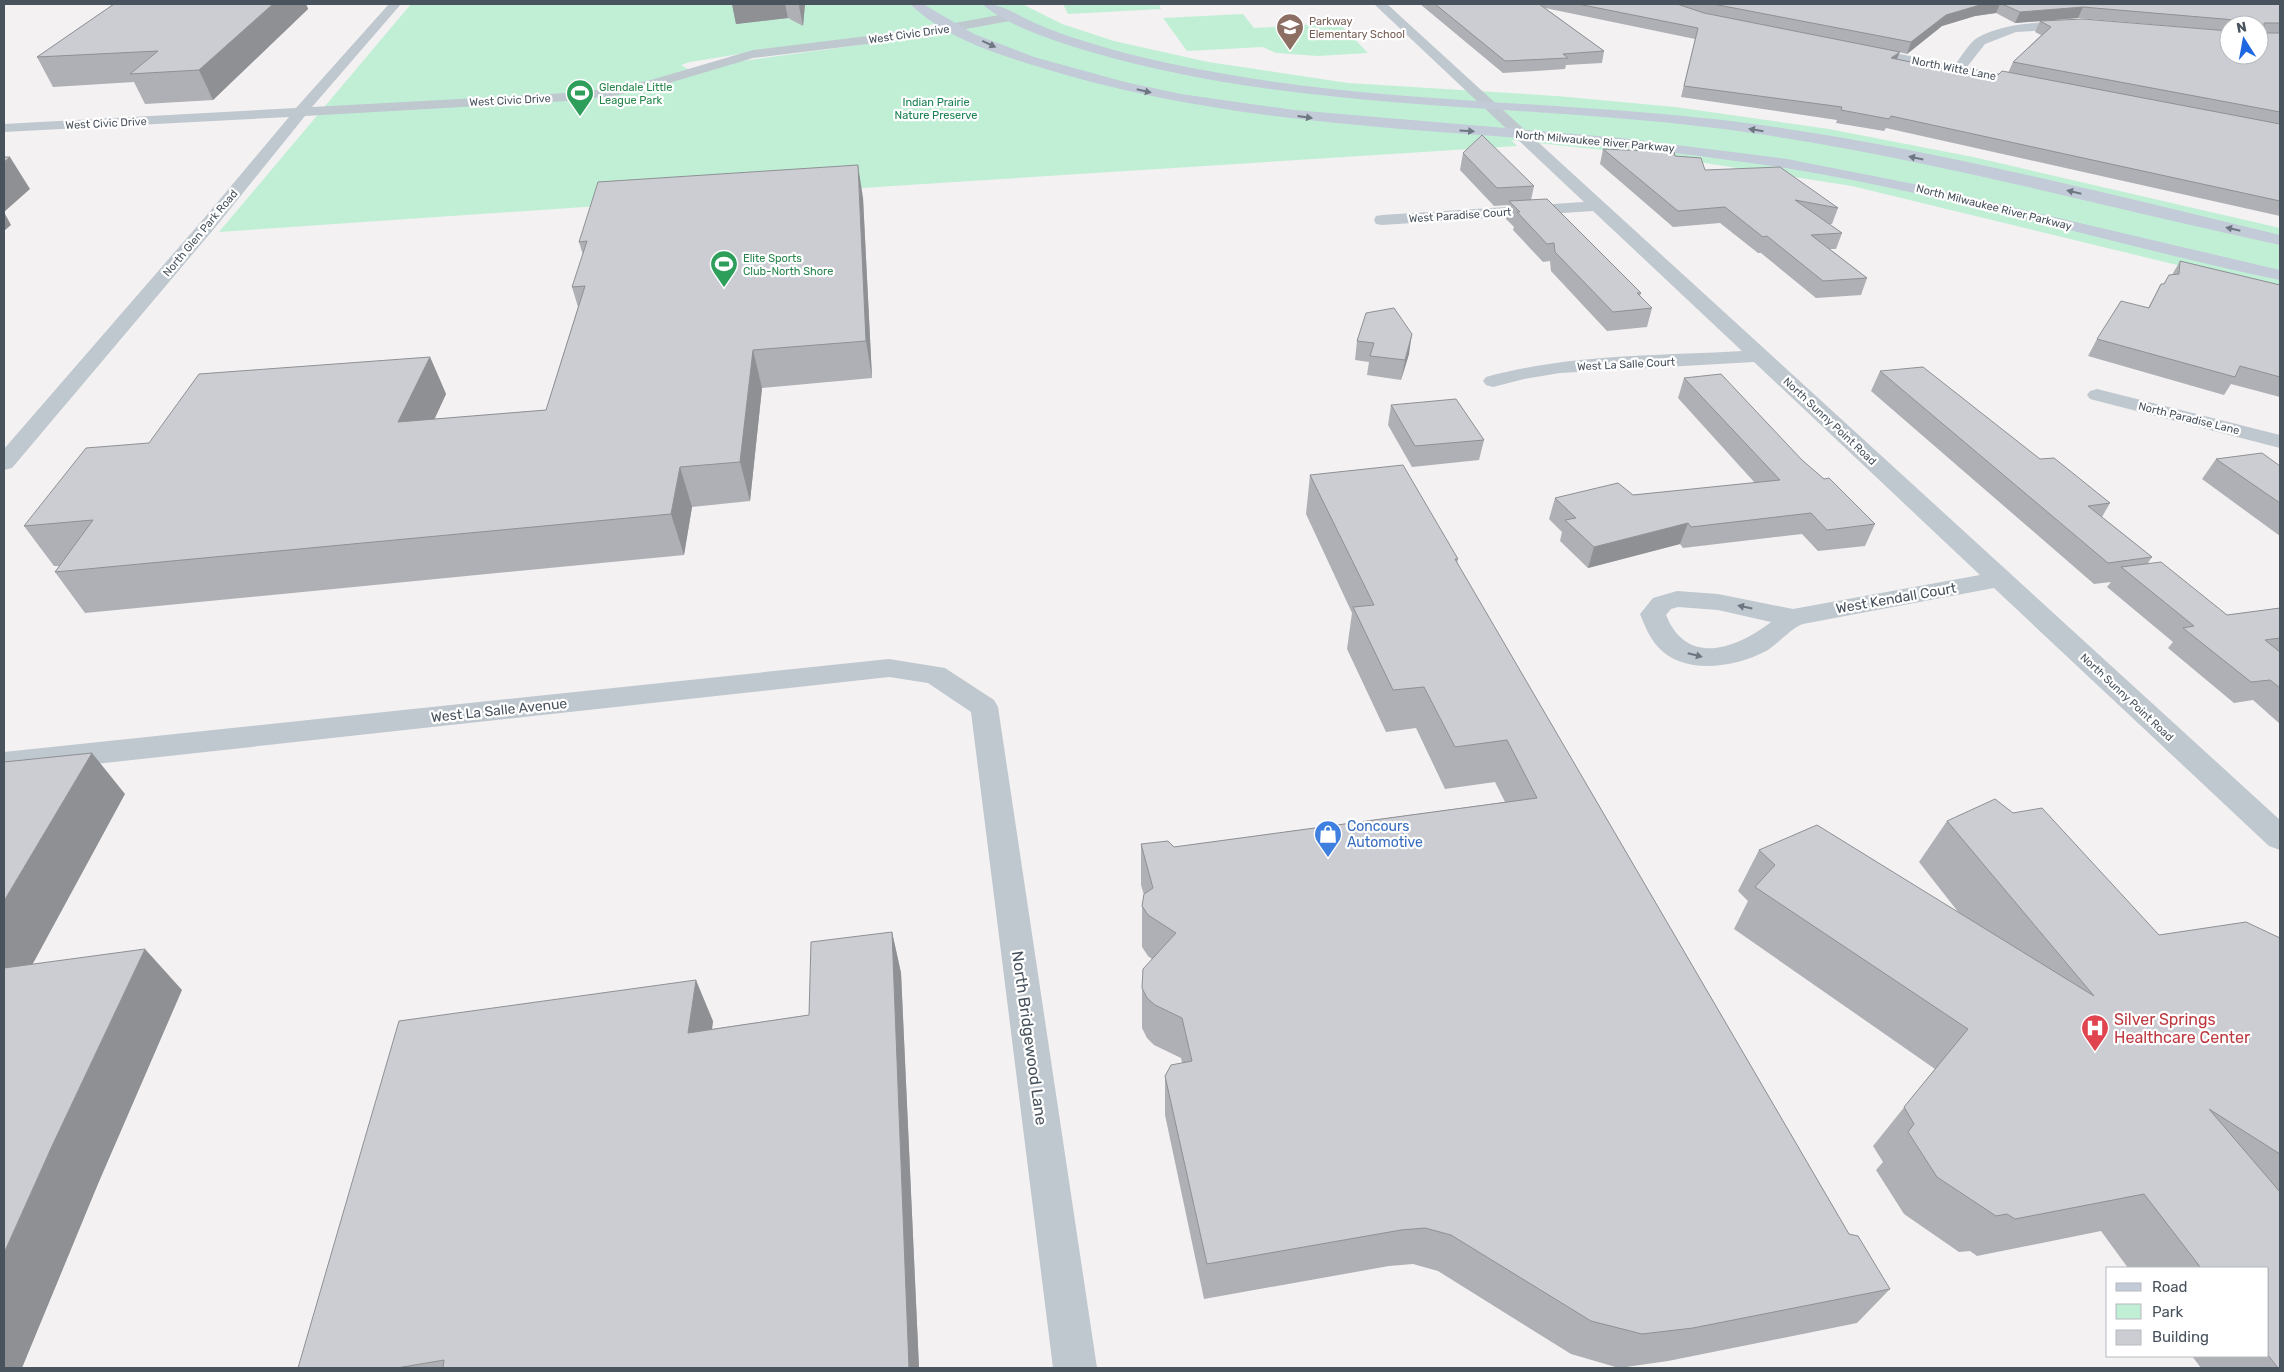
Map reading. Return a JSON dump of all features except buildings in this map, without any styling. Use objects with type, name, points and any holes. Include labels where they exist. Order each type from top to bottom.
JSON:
[{"type":"street","name":"North Glen Park Road","points":[[4,462],[212,220],[301,111],[395,4]]},
{"type":"street","name":"North Milwaukee River Parkway","points":[[916,4],[953,28],[1005,51],[1052,67],[1106,82],[1198,102],[1319,119],[1687,149],[1790,164],[1906,185],[2280,276]]},
{"type":"street","points":[[988,4],[1010,17],[1064,39],[1099,50],[1208,75],[1258,84],[1372,97],[1663,118],[1833,142],[2004,176],[2280,240]]},
{"type":"street","name":"North Sunny Point Road","points":[[1380,4],[1999,579],[2278,834]]},
{"type":"street","name":"West Civic Drive","points":[[4,128],[567,97],[613,92],[654,83],[753,54],[953,28],[1010,17]]},
{"type":"street","points":[[1958,68],[1981,41],[2014,29],[2040,26],[2087,25]]},
{"type":"street","name":"North Witte Lane","points":[[1846,48],[2046,86]]},
{"type":"street","name":"West Paradise Court","points":[[1382,220],[1597,206]]},
{"type":"street","name":"West La Salle Court","points":[[1494,381],[1522,373],[1560,367],[1759,356]]},
{"type":"street","name":"North Paradise Lane","points":[[2096,395],[2280,442]]},
{"type":"street","name":"West Kendall Court","points":[[1793,617],[1999,579]]},
{"type":"street","name":"West La Salle Avenue","points":[[4,763],[889,668],[935,675],[984,707]]},
{"type":"street","name":"North Bridgewood Lane","points":[[984,707],[1075,1368]]},
{"type":"green space","name":"Indian Prairie Nature Preserve","points":[[411,4],[1022,4],[1062,24],[1114,41],[1208,62],[1348,83],[1557,96],[1675,107],[1829,129],[1973,157],[2280,228],[2280,290],[1852,186],[1667,157],[1511,140],[1517,146],[219,232]],"holes":[[[933,24],[947,33],[735,62],[696,74],[681,65],[783,47],[910,32]]]},
{"type":"green space","points":[[1063,4],[1159,4],[1161,9],[1068,14]]},
{"type":"green space","points":[[1243,14],[1254,28],[1339,23],[1368,53],[1318,56],[1276,53],[1263,47],[1187,51],[1163,18]]},
{"type":"place","name":"Parkway Elementary School","points":[[1290,51]]},
{"type":"place","name":"Glendale Little League Park","points":[[580,117]]},
{"type":"place","name":"Elite Sports Club-North Shore","points":[[724,288]]},
{"type":"place","name":"Concours Automotive","points":[[1328,858]]},
{"type":"place","name":"Silver Springs Healthcare Center","points":[[2095,1052]]}]
